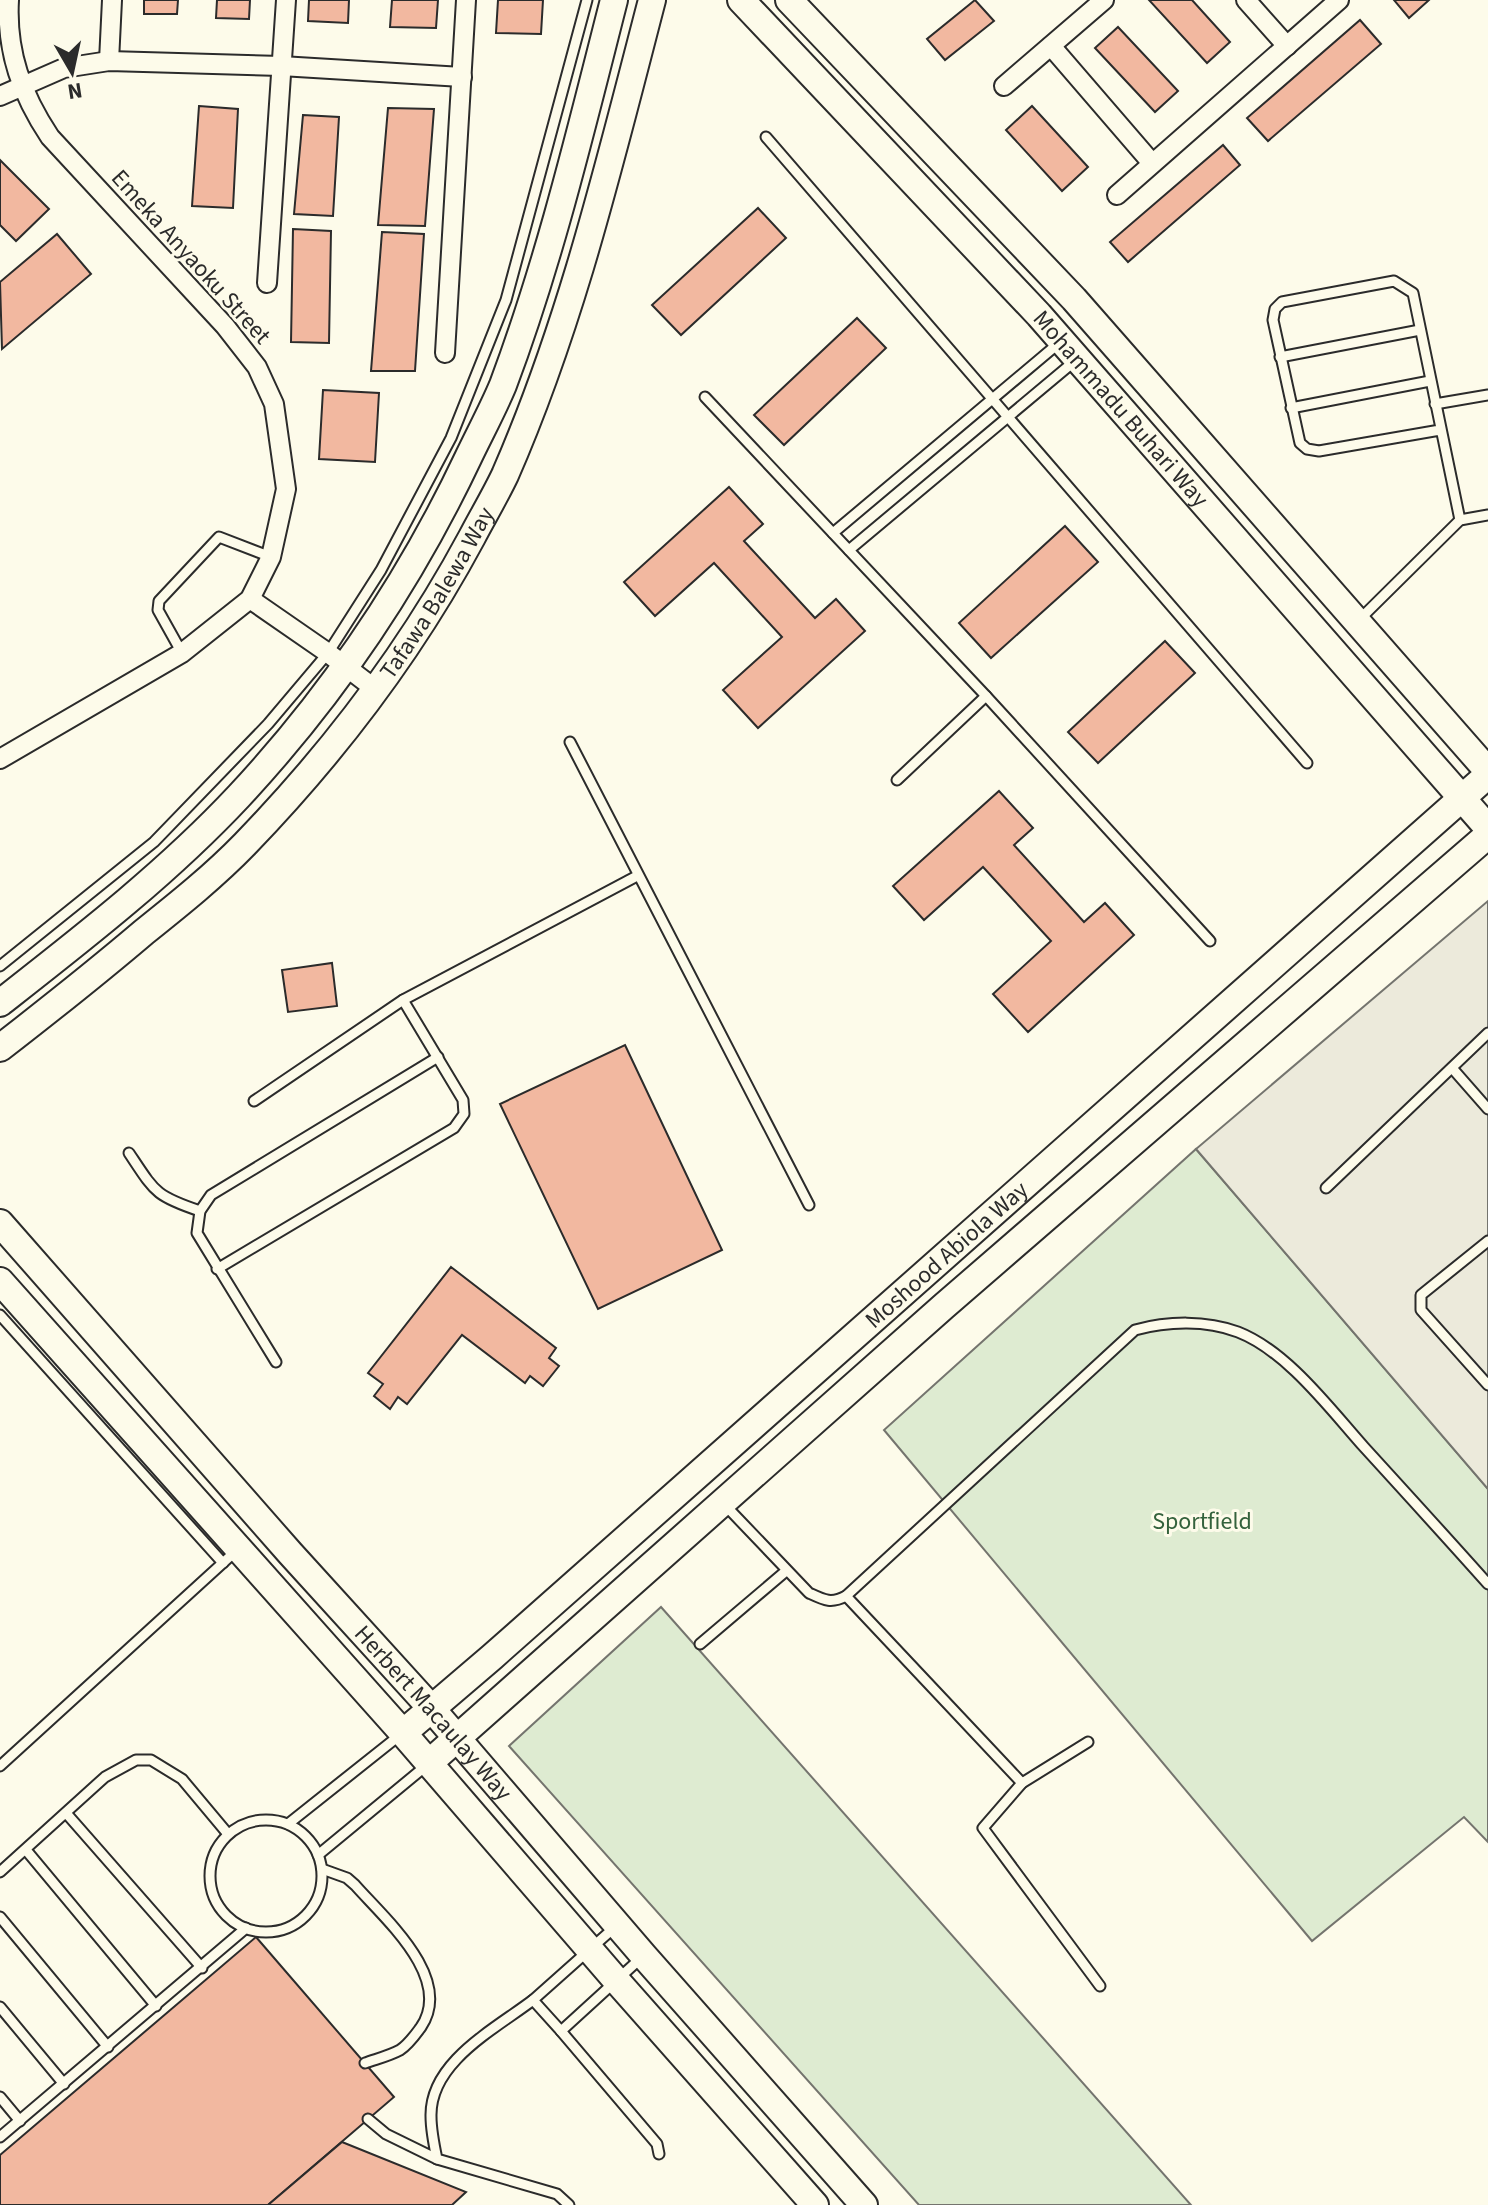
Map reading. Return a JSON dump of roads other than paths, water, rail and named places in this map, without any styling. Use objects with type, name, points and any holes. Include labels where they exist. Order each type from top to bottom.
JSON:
[{"type":"main road","name":"Tafawa Balewa Way","points":[[0,1003],[84,937],[177,857],[239,796],[337,660],[375,627],[443,512],[502,387],[539,276],[614,0]]},
{"type":"main road","name":"Tafawa Balewa Way","points":[[0,1048],[183,901],[244,845],[323,757],[375,689],[453,571],[503,478],[532,409],[570,303],[652,0]]},
{"type":"main road","name":"Mohammadu Buhari Way","points":[[741,0],[1070,350],[1488,828]]},
{"type":"main road","name":"Mohammadu Buhari Way","points":[[789,0],[1074,299],[1488,773]]},
{"type":"main road","name":"Moshood Abiola Way","points":[[403,1733],[1488,773]]},
{"type":"main road","name":"Moshood Abiola Way","points":[[429,1763],[944,1306],[1488,835]]},
{"type":"main road","name":"Herbert Macaulay Way","points":[[0,1223],[290,1553],[431,1708],[864,2205]]},
{"type":"main road","points":[[919,1278],[944,1306]]},
{"type":"main road","name":"Herbert Macaulay Way","points":[[0,1281],[231,1555],[403,1733],[815,2205]]},
{"type":"street","name":"Emeka Anyaoku Street","points":[[0,759],[182,653],[250,599],[271,557],[286,489],[274,404],[257,367],[225,326],[50,137],[20,85],[11,51],[9,0]]},
{"type":"street","points":[[109,61],[112,0]]},
{"type":"street","points":[[267,283],[286,0]]},
{"type":"street","points":[[445,353],[466,0]]},
{"type":"street","points":[[1004,86],[1104,0]]},
{"type":"street","points":[[1246,0],[1287,46]]},
{"type":"street","points":[[1117,195],[1339,0]]},
{"type":"street","points":[[1051,46],[1151,162]]},
{"type":"street","points":[[0,96],[64,68],[109,61],[281,66],[462,77]]},
{"type":"street","points":[[250,599],[375,689]]},
{"type":"lane","points":[[0,966],[154,842],[268,724],[337,660],[451,438],[476,379],[511,286],[587,0]]},
{"type":"lane","points":[[766,137],[1307,763]]},
{"type":"lane","points":[[1440,430],[1319,451],[1307,449],[1300,443],[1291,408],[1273,320],[1275,309],[1282,302],[1394,281],[1413,293],[1460,520]]},
{"type":"lane","points":[[1280,357],[1420,330]]},
{"type":"lane","points":[[833,533],[992,399],[1070,350]]},
{"type":"lane","points":[[849,550],[1007,416],[1070,350]]},
{"type":"lane","points":[[1291,408],[1430,381]]},
{"type":"lane","points":[[1435,404],[1488,395]]},
{"type":"lane","points":[[705,397],[986,696],[1210,941]]},
{"type":"lane","points":[[1357,622],[1460,520],[1488,515]]},
{"type":"lane","points":[[182,653],[158,610],[159,601],[219,537],[271,557]]},
{"type":"lane","points":[[897,780],[986,696]]},
{"type":"lane","points":[[570,742],[809,1205]]},
{"type":"lane","points":[[254,1101],[403,1000],[637,876]]},
{"type":"lane","points":[[217,1269],[454,1128],[464,1114],[463,1100],[403,1000]]},
{"type":"lane","points":[[1326,1188],[1488,1033]]},
{"type":"lane","points":[[276,1362],[197,1233],[200,1211],[211,1195],[438,1057]]},
{"type":"lane","points":[[1452,1068],[1488,1109]]},
{"type":"lane","points":[[129,1153],[159,1195],[200,1211]]},
{"type":"lane","points":[[1488,1241],[1421,1295],[1421,1310],[1488,1385]]},
{"type":"lane","points":[[0,1315],[231,1555],[0,1766]]},
{"type":"lane","points":[[722,1502],[809,1593],[835,1602],[846,1596],[1135,1330],[1163,1323],[1193,1324],[1237,1332],[1272,1350],[1488,1584]]},
{"type":"lane","points":[[700,1644],[786,1571]]},
{"type":"lane","points":[[846,1596],[1022,1783]]},
{"type":"lane","points":[[288,1824],[403,1733]]},
{"type":"lane","points":[[1088,1742],[1022,1783],[983,1828],[1100,1986]]},
{"type":"lane","points":[[0,1872],[105,1777],[136,1760],[151,1760],[182,1779],[228,1834]]},
{"type":"lane","points":[[318,1855],[429,1763]]},
{"type":"lane","points":[[66,1813],[202,1968]]},
{"type":"lane","points":[[257,1820],[288,1824],[311,1842],[318,1855],[322,1869],[318,1897],[301,1920],[274,1931],[246,1928],[223,1911],[210,1886],[212,1857],[228,1834],[242,1825],[257,1820]]},
{"type":"lane","points":[[26,1850],[156,2006]]},
{"type":"lane","points":[[322,1869],[347,1878],[355,1885],[417,1957],[429,1988],[430,2006],[424,2023],[410,2041],[400,2050],[365,2063]]},
{"type":"lane","points":[[0,1917],[108,2047]]},
{"type":"lane","points":[[437,2159],[431,2115],[437,2083],[452,2062],[533,2000],[617,1925]]},
{"type":"lane","points":[[0,2137],[246,1928]]},
{"type":"lane","points":[[561,2031],[644,1956]]},
{"type":"lane","points":[[533,2000],[657,2144],[659,2154]]},
{"type":"lane","points":[[0,2007],[64,2084]]},
{"type":"lane","points":[[0,2097],[20,2121]]},
{"type":"lane","points":[[368,2119],[386,2134],[437,2159],[557,2194],[569,2205]]},
{"type":"park label","name":"Sportfield","points":[[1202,1521]]}]
